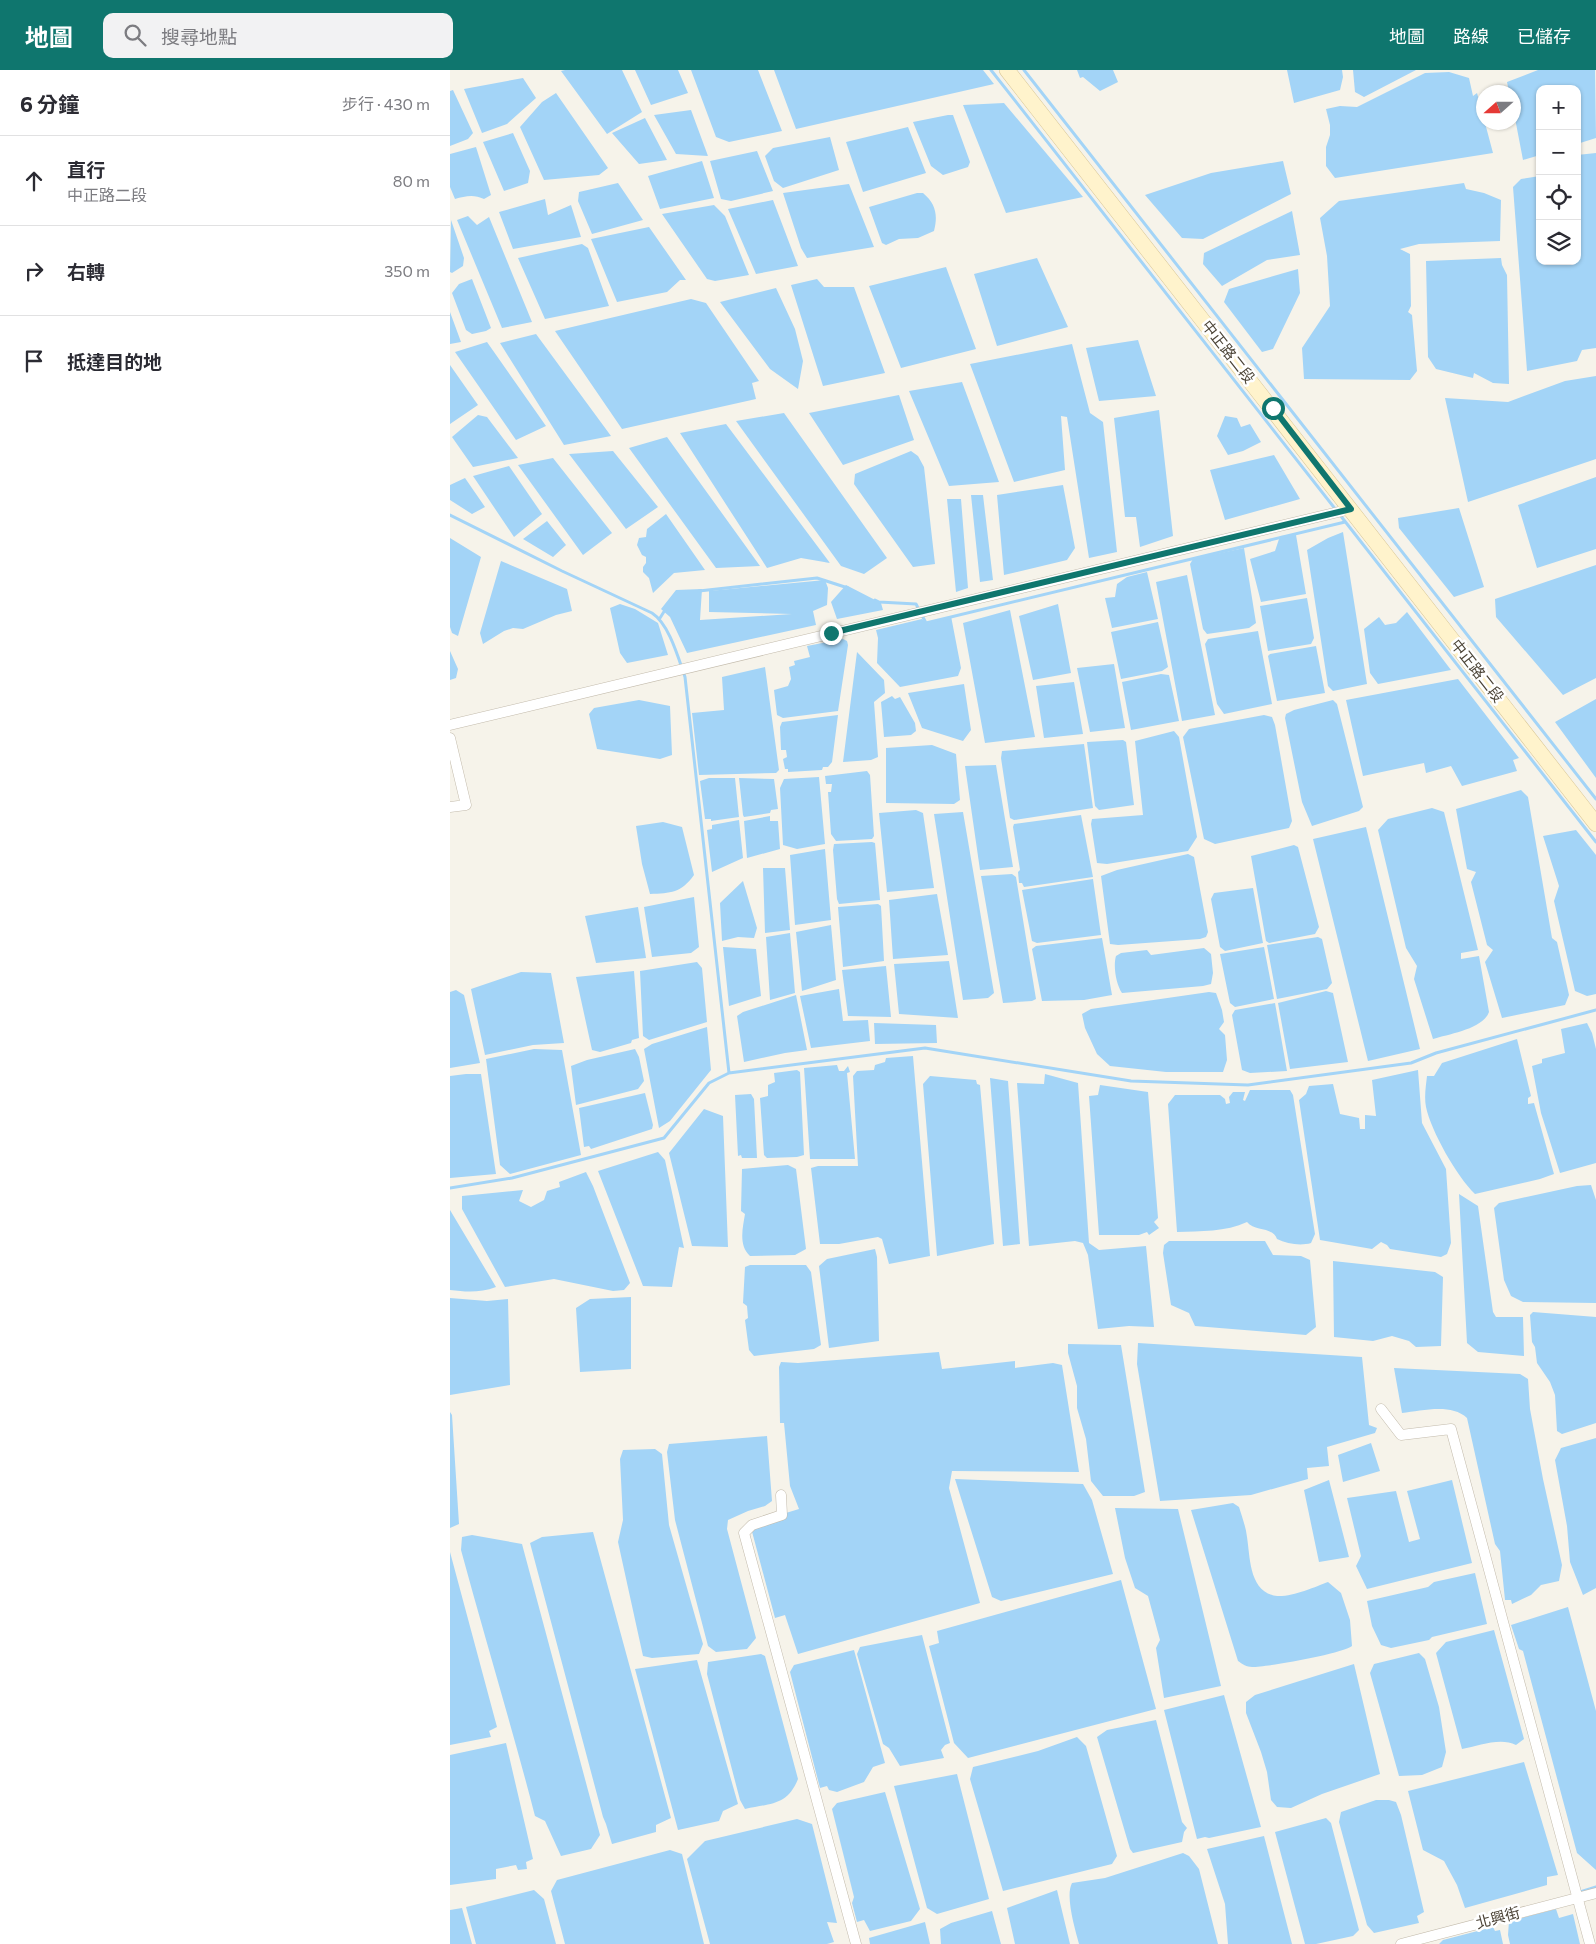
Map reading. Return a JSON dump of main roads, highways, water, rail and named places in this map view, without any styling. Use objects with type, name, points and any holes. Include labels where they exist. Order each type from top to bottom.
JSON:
[{"type":"main road","name":"中正路二段","points":[[1007,70],[1596,824]]},
{"type":"water","points":[[622,70],[642,112],[607,134],[561,71]]},
{"type":"water","points":[[635,70],[678,70],[688,93],[651,105]]},
{"type":"water","points":[[691,70],[758,70],[782,131],[729,142],[716,137]]},
{"type":"water","points":[[774,70],[983,70],[994,84],[796,129]]},
{"type":"water","points":[[1077,70],[1113,70],[1118,82],[1100,91],[1083,77],[1080,78]]},
{"type":"water","points":[[1287,70],[1342,70],[1343,77],[1340,90],[1294,103]]},
{"type":"water","points":[[1353,70],[1416,70],[1364,97],[1355,92]]},
{"type":"water","points":[[1538,70],[1595,70],[1596,138],[1581,143],[1581,85],[1536,85],[1536,156],[1523,160],[1517,130],[1521,130],[1521,85],[1508,85],[1507,82]]},
{"type":"water","points":[[1449,72],[1469,78],[1473,96],[1476,94],[1476,130],[1487,130],[1493,153],[1335,178],[1326,166],[1326,147],[1330,135],[1330,125],[1326,109],[1340,106],[1357,107],[1425,73]]},
{"type":"water","points":[[523,78],[536,98],[507,124],[482,133],[464,89]]},
{"type":"water","points":[[453,90],[473,133],[468,139],[450,146],[450,91]]},
{"type":"water","points":[[556,93],[608,168],[599,175],[544,180],[520,127],[542,102]]},
{"type":"water","points":[[1004,103],[1083,197],[1006,213],[963,105]]},
{"type":"water","points":[[691,110],[708,156],[676,154],[654,115]]},
{"type":"water","points":[[953,115],[970,162],[968,167],[943,175],[931,166],[913,122]]},
{"type":"water","points":[[645,118],[667,160],[639,164],[612,133]]},
{"type":"water","points":[[908,127],[926,173],[863,192],[846,142]]},
{"type":"water","points":[[513,133],[530,171],[528,183],[504,191],[483,142]]},
{"type":"water","points":[[830,137],[839,170],[783,188],[774,181],[765,156],[773,148]]},
{"type":"water","points":[[476,147],[491,195],[484,199],[470,196],[455,199],[450,187],[450,154]]},
{"type":"water","points":[[757,151],[773,191],[731,201],[721,199],[710,161]]},
{"type":"water","points":[[1596,153],[1596,348],[1582,350],[1577,361],[1527,371],[1513,187],[1521,179],[1536,177],[1536,265],[1581,265],[1581,155]]},
{"type":"water","points":[[702,161],[714,198],[660,209],[648,176]]},
{"type":"water","points":[[1283,161],[1291,194],[1203,239],[1182,238],[1145,195],[1211,173]]},
{"type":"water","points":[[618,183],[643,220],[592,234],[578,201],[579,192]]},
{"type":"water","points":[[1464,183],[1466,189],[1484,193],[1501,200],[1500,241],[1419,244],[1400,249],[1410,254],[1411,306],[1408,312],[1412,315],[1417,371],[1410,380],[1304,379],[1302,348],[1330,306],[1327,256],[1320,218],[1339,201]]},
{"type":"water","points":[[849,184],[874,247],[807,258],[801,248],[783,193]]},
{"type":"water","points":[[917,193],[923,193],[931,201],[936,215],[934,231],[918,238],[899,239],[886,245],[882,243],[869,207]]},
{"type":"water","points":[[545,199],[548,215],[571,205],[581,237],[513,249],[499,212]]},
{"type":"water","points":[[773,200],[798,266],[756,274],[728,209]]},
{"type":"water","points":[[714,205],[725,216],[749,275],[715,281],[707,279],[662,214]]},
{"type":"water","points":[[1292,211],[1300,255],[1267,260],[1222,286],[1203,264],[1204,253]]},
{"type":"water","points":[[468,216],[477,225],[489,217],[532,322],[502,328],[457,220]]},
{"type":"water","points":[[451,220],[464,258],[463,266],[452,273],[450,272]]},
{"type":"water","points":[[649,227],[686,280],[680,280],[667,292],[617,302],[591,239]]},
{"type":"water","points":[[582,244],[588,248],[609,306],[545,319],[518,258]]},
{"type":"water","points":[[1037,258],[1068,327],[997,346],[974,274]]},
{"type":"water","points":[[1501,258],[1507,275],[1509,384],[1493,383],[1474,373],[1473,378],[1436,369],[1428,357],[1426,261]]},
{"type":"water","points":[[946,267],[976,349],[901,368],[869,286]]},
{"type":"water","points":[[1298,269],[1300,293],[1273,349],[1262,352],[1224,302],[1229,289]]},
{"type":"water","points":[[472,279],[491,328],[472,334],[466,330],[452,293],[459,284]]},
{"type":"water","points":[[817,279],[824,287],[854,287],[885,373],[823,386],[791,285]]},
{"type":"water","points":[[776,288],[795,329],[803,361],[798,389],[770,369],[720,302]]},
{"type":"water","points":[[691,299],[706,303],[759,381],[752,383],[756,399],[622,429],[555,331]]},
{"type":"water","points":[[450,312],[461,342],[450,344]]},
{"type":"water","points":[[536,334],[611,436],[564,445],[500,343]]},
{"type":"water","points":[[1138,340],[1156,396],[1099,401],[1086,348]]},
{"type":"water","points":[[487,342],[546,426],[516,440],[455,352]]},
{"type":"water","points":[[1072,344],[1090,413],[1103,422],[1117,552],[1089,558],[1067,417],[1061,416],[1065,470],[1014,482],[970,364]]},
{"type":"water","points":[[450,365],[478,405],[450,424]]},
{"type":"water","points":[[1596,376],[1596,459],[1468,502],[1445,398],[1508,402],[1565,381]]},
{"type":"water","points":[[962,382],[999,482],[949,486],[909,391]]},
{"type":"water","points":[[899,395],[914,440],[843,465],[809,413]]},
{"type":"water","points":[[1159,410],[1173,536],[1140,547],[1136,517],[1125,517],[1114,418]]},
{"type":"water","points":[[784,413],[887,558],[864,574],[841,566],[736,421]]},
{"type":"water","points":[[478,415],[487,417],[518,458],[473,467],[452,437]]},
{"type":"water","points":[[1225,416],[1237,418],[1241,427],[1250,424],[1261,442],[1243,451],[1228,455],[1217,436]]},
{"type":"water","points":[[726,424],[830,563],[801,558],[767,568],[680,433]]},
{"type":"water","points":[[667,437],[760,566],[716,568],[629,448]]},
{"type":"water","points":[[613,451],[658,507],[626,529],[569,454]]},
{"type":"water","points":[[911,451],[918,456],[924,467],[935,564],[913,567],[854,484],[855,474]]},
{"type":"water","points":[[1274,455],[1300,499],[1225,520],[1210,470]]},
{"type":"water","points":[[553,458],[612,533],[583,555],[518,465]]},
{"type":"water","points":[[509,466],[542,514],[514,537],[473,476]]},
{"type":"water","points":[[1596,477],[1596,549],[1537,568],[1518,505]]},
{"type":"water","points":[[465,478],[485,507],[472,514],[450,500],[450,485]]},
{"type":"water","points":[[1063,485],[1075,548],[1067,560],[1004,575],[997,495]]},
{"type":"water","points":[[971,495],[983,495],[993,580],[980,582]]},
{"type":"water","points":[[947,499],[961,499],[968,588],[956,592]]},
{"type":"water","points":[[1459,508],[1484,587],[1454,597],[1399,528],[1398,518]]},
{"type":"water","points":[[666,514],[705,570],[674,573],[653,593],[649,578],[643,572],[646,557],[642,555],[637,545],[639,538],[646,537],[647,529]]},
{"type":"water","points":[[547,521],[566,545],[553,557],[523,539]]},
{"type":"water","points":[[1343,532],[1367,684],[1333,691],[1328,686],[1307,550]]},
{"type":"water","points":[[1296,535],[1306,594],[1261,602],[1250,559],[1275,551],[1280,536]]},
{"type":"water","points":[[450,538],[481,557],[458,636],[452,633],[450,627]]},
{"type":"water","points":[[1244,548],[1256,623],[1249,628],[1207,634],[1203,629],[1190,564],[1193,559]]},
{"type":"water","points":[[501,561],[567,589],[572,611],[556,615],[523,629],[513,628],[504,631],[483,644],[480,633]]},
{"type":"water","points":[[1596,565],[1596,678],[1563,695],[1496,617],[1495,599]]},
{"type":"water","points":[[1147,572],[1158,619],[1112,628],[1105,598],[1115,597],[1117,584],[1127,577]]},
{"type":"water","points":[[1187,575],[1215,715],[1182,721],[1156,582]]},
{"type":"water","points":[[825,580],[828,588],[827,605],[813,611],[816,625],[687,653],[670,617],[661,609],[676,590],[702,589],[700,620],[792,614],[709,612],[709,591]]},
{"type":"water","points":[[846,585],[881,603],[883,610],[837,619],[831,602]]},
{"type":"water","points":[[1307,598],[1314,638],[1311,644],[1268,651],[1260,606]]},
{"type":"water","points":[[620,604],[635,609],[658,623],[668,655],[627,663],[620,653],[610,608]]},
{"type":"water","points":[[1058,604],[1071,673],[1033,680],[1019,616]]},
{"type":"water","points":[[1010,610],[1035,737],[985,743],[963,623]]},
{"type":"water","points":[[1407,612],[1451,670],[1378,684],[1370,673],[1364,629],[1379,617],[1385,625],[1396,623]]},
{"type":"water","points":[[951,616],[961,668],[958,676],[900,687],[877,663],[878,638],[876,630],[922,619],[927,624]]},
{"type":"water","points":[[1158,622],[1168,667],[1162,671],[1121,679],[1111,632]]},
{"type":"water","points":[[1258,631],[1272,704],[1224,714],[1217,704],[1205,644],[1208,639]]},
{"type":"water","points":[[843,639],[847,641],[848,645],[838,711],[783,718],[777,715],[774,690],[788,686],[791,679],[789,667],[795,665],[794,661],[810,657],[807,646]]},
{"type":"water","points":[[1316,646],[1325,693],[1277,701],[1268,656],[1270,654]]},
{"type":"water","points":[[450,651],[458,669],[456,678],[450,680]]},
{"type":"water","points":[[857,652],[884,680],[885,693],[874,702],[878,757],[871,760],[843,762]]},
{"type":"water","points":[[1114,664],[1125,728],[1090,732],[1077,668]]},
{"type":"water","points":[[765,667],[779,770],[776,773],[699,775],[692,713],[724,710],[722,677]]},
{"type":"water","points":[[1161,674],[1169,675],[1179,721],[1131,730],[1122,682]]},
{"type":"water","points":[[1458,679],[1519,758],[1513,760],[1517,771],[1462,786],[1451,766],[1426,773],[1424,763],[1363,776],[1346,700]]},
{"type":"water","points":[[1074,682],[1083,734],[1044,738],[1036,686]]},
{"type":"water","points":[[964,684],[971,730],[963,741],[922,728],[908,693]]},
{"type":"water","points":[[892,696],[895,699],[900,697],[915,723],[916,731],[911,735],[884,737],[881,702]]},
{"type":"water","points":[[1596,699],[1596,778],[1555,722]]},
{"type":"water","points":[[639,700],[670,706],[672,755],[660,759],[597,749],[589,714],[594,708]]},
{"type":"water","points":[[1333,700],[1337,704],[1363,807],[1359,811],[1312,826],[1302,802],[1285,718],[1286,714],[1294,710]]},
{"type":"water","points":[[838,715],[832,762],[828,767],[823,767],[822,770],[788,772],[788,769],[785,769],[783,759],[787,757],[786,750],[781,750],[780,727],[782,722]]},
{"type":"water","points":[[1264,715],[1272,717],[1275,725],[1292,821],[1289,828],[1215,844],[1204,839],[1183,737],[1189,729]]},
{"type":"water","points":[[1174,731],[1179,737],[1197,837],[1188,851],[1107,864],[1097,863],[1091,824],[1092,819],[1143,815],[1135,741]]},
{"type":"water","points":[[1123,740],[1126,742],[1134,805],[1099,810],[1095,806],[1087,742]]},
{"type":"water","points":[[1084,744],[1093,808],[1014,820],[1010,818],[1001,758],[1002,751]]},
{"type":"water","points":[[932,745],[956,754],[960,800],[954,804],[886,803],[886,748]]},
{"type":"water","points":[[996,765],[1013,867],[980,870],[965,766]]},
{"type":"water","points":[[867,771],[870,775],[874,836],[872,839],[836,841],[831,834],[828,792],[831,792],[832,784],[826,784],[825,776]]},
{"type":"water","points":[[819,777],[825,844],[797,849],[783,845],[780,788],[784,779]]},
{"type":"water","points":[[709,778],[735,778],[739,817],[711,821],[711,819],[705,819],[700,781]]},
{"type":"water","points":[[739,778],[774,779],[778,809],[771,810],[770,813],[744,817]]},
{"type":"water","points":[[1521,790],[1528,797],[1552,938],[1557,942],[1569,995],[1565,1005],[1502,1018],[1485,962],[1493,950],[1487,945],[1471,882],[1476,872],[1467,869],[1456,809]]},
{"type":"water","points":[[1432,808],[1444,812],[1478,950],[1461,953],[1461,959],[1479,956],[1489,1012],[1486,1018],[1473,1027],[1433,1039],[1414,979],[1417,966],[1406,948],[1378,830],[1388,819]]},
{"type":"water","points":[[916,810],[923,813],[934,888],[887,892],[879,813]]},
{"type":"water","points":[[963,812],[994,993],[988,998],[963,1000],[934,814]]},
{"type":"water","points":[[1081,815],[1093,877],[1024,887],[1022,883],[1019,883],[1018,872],[1020,870],[1014,824]]},
{"type":"water","points":[[770,816],[770,821],[778,821],[780,849],[747,858],[744,821]]},
{"type":"water","points":[[739,820],[743,858],[712,872],[707,830],[712,829],[712,825]]},
{"type":"water","points":[[663,822],[682,827],[694,875],[680,889],[650,894],[642,864],[636,826]]},
{"type":"water","points":[[1366,827],[1420,1049],[1368,1061],[1313,839]]},
{"type":"water","points":[[1576,830],[1596,855],[1596,994],[1587,996],[1575,991],[1554,901],[1559,886],[1543,836]]},
{"type":"water","points":[[875,843],[880,900],[839,904],[837,899],[834,844]]},
{"type":"water","points":[[1294,845],[1298,847],[1319,927],[1315,934],[1269,943],[1266,941],[1251,856]]},
{"type":"water","points":[[825,849],[831,920],[795,925],[790,855]]},
{"type":"water","points":[[1188,854],[1194,857],[1208,932],[1206,937],[1118,945],[1110,944],[1101,876],[1117,870]]},
{"type":"water","points":[[763,868],[785,868],[790,930],[765,933]]},
{"type":"water","points":[[1012,874],[1016,877],[1036,999],[1032,1001],[1003,1003],[981,876]]},
{"type":"water","points":[[1093,879],[1101,935],[1037,943],[1032,941],[1022,890]]},
{"type":"water","points":[[743,881],[757,928],[754,938],[738,937],[722,941],[720,903]]},
{"type":"water","points":[[1253,888],[1263,943],[1225,951],[1220,947],[1211,899],[1214,893]]},
{"type":"water","points":[[937,894],[948,955],[893,959],[889,900]]},
{"type":"water","points":[[694,897],[699,947],[691,953],[652,957],[644,907]]},
{"type":"water","points":[[878,904],[881,906],[884,961],[843,967],[838,907]]},
{"type":"water","points":[[638,907],[646,958],[596,963],[585,916]]},
{"type":"water","points":[[831,925],[836,980],[802,991],[796,932]]},
{"type":"water","points":[[790,933],[795,993],[770,1000],[766,937]]},
{"type":"water","points":[[1318,937],[1322,939],[1332,983],[1327,989],[1277,999],[1267,945]]},
{"type":"water","points":[[1102,938],[1112,995],[1084,1000],[1042,1001],[1032,949],[1036,946]]},
{"type":"water","points":[[723,947],[756,949],[761,996],[729,1006]]},
{"type":"water","points":[[1264,947],[1274,999],[1235,1007],[1230,1003],[1220,954]]},
{"type":"water","points":[[1204,948],[1211,954],[1213,973],[1211,984],[1122,993],[1115,970],[1116,956],[1121,953],[1147,950],[1151,955]]},
{"type":"water","points":[[949,961],[958,1018],[899,1014],[894,964]]},
{"type":"water","points":[[697,962],[702,968],[707,1022],[649,1040],[643,1036],[640,971]]},
{"type":"water","points":[[886,966],[891,1017],[848,1016],[842,970]]},
{"type":"water","points":[[634,971],[639,1038],[632,1040],[631,1043],[600,1052],[592,1050],[576,977]]},
{"type":"water","points":[[521,972],[551,973],[564,1043],[533,1045],[485,1055],[471,989]]},
{"type":"water","points":[[839,989],[843,1021],[868,1020],[870,1041],[811,1048],[800,996]]},
{"type":"water","points":[[456,990],[464,995],[480,1063],[450,1068],[450,992]]},
{"type":"water","points":[[1326,991],[1333,993],[1348,1062],[1290,1069],[1278,1003]]},
{"type":"water","points":[[1209,992],[1216,993],[1222,1010],[1224,1022],[1219,1029],[1225,1035],[1227,1060],[1223,1072],[1166,1072],[1110,1066],[1097,1054],[1085,1028],[1082,1014],[1091,1009]]},
{"type":"water","points":[[796,995],[807,1050],[744,1062],[737,1016],[743,1012]]},
{"type":"water","points":[[1275,1003],[1287,1071],[1250,1073],[1242,1070],[1232,1015],[1235,1010]]},
{"type":"water","points":[[874,1023],[936,1025],[937,1043],[875,1044]]},
{"type":"water","points":[[1587,1023],[1596,1049],[1596,1163],[1560,1173],[1541,1113],[1532,1066],[1542,1063],[1542,1059],[1565,1053],[1561,1029]]},
{"type":"water","points":[[707,1027],[711,1070],[670,1121],[659,1128],[644,1049],[652,1044]]},
{"type":"water","points":[[1517,1039],[1531,1096],[1528,1098],[1528,1104],[1534,1103],[1554,1174],[1475,1194],[1460,1177],[1433,1128],[1425,1103],[1427,1076],[1434,1076],[1442,1063]]},
{"type":"water","points":[[534,1049],[562,1050],[581,1155],[510,1174],[500,1165],[486,1059]]},
{"type":"water","points":[[635,1049],[639,1057],[644,1081],[638,1089],[576,1105],[571,1066],[587,1060]]},
{"type":"water","points":[[913,1056],[930,1256],[889,1264],[882,1239],[878,1237],[839,1244],[820,1244],[811,1168],[818,1166],[858,1166],[853,1076],[857,1071],[874,1070],[875,1065],[885,1062],[886,1058]]},
{"type":"water","points":[[837,1065],[839,1071],[844,1071],[848,1066],[850,1072],[847,1073],[855,1159],[810,1159],[804,1068]]},
{"type":"water","points":[[797,1070],[800,1072],[804,1155],[767,1158],[764,1155],[760,1098],[768,1096],[768,1085],[775,1082],[774,1073]]},
{"type":"water","points":[[1418,1070],[1422,1123],[1446,1169],[1451,1243],[1447,1254],[1441,1257],[1390,1249],[1381,1242],[1372,1249],[1320,1240],[1299,1100],[1306,1094],[1309,1086],[1333,1084],[1340,1114],[1359,1118],[1360,1129],[1365,1129],[1365,1115],[1376,1116],[1372,1080]]},
{"type":"water","points":[[481,1074],[496,1174],[450,1178],[450,1076]]},
{"type":"water","points":[[1045,1074],[1078,1083],[1089,1243],[1099,1250],[1146,1246],[1154,1327],[1129,1326],[1098,1329],[1088,1255],[1083,1243],[1075,1241],[1029,1246],[1017,1083],[1044,1084]]},
{"type":"water","points":[[930,1076],[976,1080],[977,1084],[980,1085],[994,1244],[937,1256],[923,1084]]},
{"type":"water","points":[[990,1078],[1008,1081],[1020,1244],[1003,1246]]},
{"type":"water","points":[[1100,1085],[1148,1092],[1158,1218],[1154,1222],[1159,1228],[1149,1235],[1147,1232],[1139,1235],[1099,1235],[1089,1096],[1098,1095]]},
{"type":"water","points":[[1250,1090],[1290,1090],[1293,1095],[1315,1234],[1311,1243],[1285,1242],[1277,1239],[1271,1232],[1254,1227],[1247,1222],[1230,1228],[1177,1232],[1168,1104],[1175,1095],[1220,1095],[1225,1099],[1226,1104],[1230,1103],[1229,1097],[1233,1092],[1245,1092],[1243,1100],[1245,1101]]},
{"type":"water","points":[[645,1093],[653,1125],[652,1129],[591,1149],[589,1146],[584,1147],[579,1108]]},
{"type":"water","points":[[751,1094],[754,1099],[757,1158],[742,1158],[741,1155],[738,1156],[735,1095]]},
{"type":"water","points":[[704,1109],[723,1116],[728,1247],[692,1246],[669,1153]]},
{"type":"water","points":[[658,1152],[665,1160],[684,1248],[679,1247],[672,1287],[643,1286],[598,1171]]},
{"type":"water","points":[[788,1165],[796,1169],[806,1249],[795,1255],[750,1256],[746,1252],[743,1241],[745,1214],[741,1211],[742,1169]]},
{"type":"water","points":[[586,1172],[630,1283],[624,1290],[613,1291],[554,1279],[505,1287],[462,1209],[462,1196],[523,1190],[519,1201],[531,1207],[544,1200],[547,1191],[560,1187],[559,1182]]},
{"type":"water","points":[[1591,1185],[1596,1200],[1596,1303],[1523,1302],[1511,1296],[1504,1280],[1494,1208],[1499,1203],[1577,1186]]},
{"type":"water","points":[[1459,1194],[1478,1206],[1493,1312],[1496,1317],[1523,1317],[1524,1356],[1478,1352],[1467,1343]]},
{"type":"water","points":[[450,1210],[496,1287],[473,1292],[450,1290]]},
{"type":"water","points":[[1169,1241],[1265,1241],[1273,1255],[1301,1256],[1310,1260],[1316,1327],[1306,1335],[1195,1326],[1189,1313],[1171,1305],[1163,1253],[1164,1245]]},
{"type":"water","points":[[875,1249],[877,1257],[879,1341],[829,1348],[819,1266],[827,1259]]},
{"type":"water","points":[[1333,1261],[1435,1272],[1443,1277],[1441,1346],[1416,1347],[1409,1341],[1392,1336],[1373,1341],[1334,1337]]},
{"type":"water","points":[[750,1265],[806,1265],[811,1272],[821,1345],[814,1349],[754,1356],[749,1350],[745,1320],[748,1318],[747,1306],[743,1303],[745,1267]]},
{"type":"water","points":[[631,1297],[631,1369],[580,1372],[576,1308],[590,1299]]},
{"type":"water","points":[[450,1298],[487,1301],[508,1299],[510,1385],[450,1395]]},
{"type":"water","points":[[1533,1312],[1596,1317],[1596,1423],[1562,1434],[1557,1431],[1555,1395],[1550,1382],[1537,1363],[1535,1347],[1532,1342],[1530,1315]]},
{"type":"water","points":[[1138,1343],[1362,1357],[1369,1425],[1377,1428],[1375,1433],[1327,1447],[1329,1466],[1307,1468],[1308,1479],[1251,1495],[1160,1501],[1137,1364]]},
{"type":"water","points":[[1068,1344],[1121,1345],[1145,1492],[1134,1496],[1103,1496],[1091,1481],[1086,1439],[1077,1408],[1077,1386],[1068,1353]]},
{"type":"water","points":[[939,1352],[942,1369],[1015,1361],[1015,1368],[1053,1363],[1062,1365],[1079,1472],[952,1471],[949,1488],[980,1603],[798,1654],[785,1615],[775,1618],[750,1524],[799,1509],[790,1486],[784,1423],[780,1423],[779,1367],[781,1362],[798,1363]]},
{"type":"water","points":[[1394,1368],[1520,1374],[1528,1379],[1530,1409],[1562,1565],[1559,1581],[1541,1585],[1531,1595],[1512,1604],[1511,1600],[1505,1600],[1500,1551],[1495,1544],[1467,1418],[1460,1413],[1445,1409],[1402,1413]]},
{"type":"water","points":[[450,1412],[452,1415],[459,1524],[450,1528]]},
{"type":"water","points":[[767,1436],[772,1501],[765,1506],[728,1520],[727,1529],[756,1638],[747,1649],[716,1652],[708,1646],[675,1520],[667,1452],[669,1444]]},
{"type":"water","points":[[1596,1438],[1596,1588],[1583,1595],[1570,1562],[1567,1526],[1555,1460],[1561,1448]]},
{"type":"water","points":[[1371,1443],[1380,1471],[1343,1482],[1338,1455]]},
{"type":"water","points":[[655,1449],[662,1454],[669,1525],[703,1644],[699,1654],[652,1658],[643,1656],[618,1542],[623,1520],[620,1459],[623,1450]]},
{"type":"water","points":[[955,1479],[1083,1484],[1092,1500],[1113,1574],[1001,1601],[992,1597]]},
{"type":"water","points":[[1329,1480],[1349,1557],[1319,1562],[1304,1490]]},
{"type":"water","points":[[1452,1480],[1472,1563],[1367,1589],[1356,1566],[1361,1556],[1347,1498],[1396,1491],[1409,1542],[1420,1539],[1407,1491]]},
{"type":"water","points":[[1233,1503],[1239,1507],[1243,1518],[1250,1562],[1259,1586],[1272,1595],[1284,1596],[1328,1582],[1341,1593],[1350,1620],[1352,1646],[1334,1653],[1273,1665],[1250,1667],[1238,1661],[1191,1510]]},
{"type":"water","points":[[1115,1508],[1178,1509],[1221,1686],[1164,1698],[1156,1648],[1160,1640],[1148,1596],[1135,1588],[1125,1558]]},
{"type":"water","points":[[593,1532],[671,1818],[656,1825],[656,1832],[612,1844],[603,1817],[530,1543],[542,1537]]},
{"type":"water","points":[[472,1535],[522,1544],[600,1835],[591,1849],[561,1856],[545,1821],[535,1816],[461,1550],[462,1537]]},
{"type":"water","points":[[450,1552],[497,1727],[489,1731],[491,1737],[450,1745]]},
{"type":"water","points":[[1475,1573],[1487,1624],[1391,1648],[1381,1645],[1372,1626],[1367,1601],[1428,1587],[1434,1582]]},
{"type":"water","points":[[1121,1580],[1156,1709],[968,1758],[954,1743],[929,1646],[939,1643],[937,1631]]},
{"type":"water","points":[[1568,1607],[1596,1711],[1596,1870],[1577,1853],[1523,1651],[1519,1649],[1511,1625]]},
{"type":"water","points":[[1494,1630],[1524,1739],[1516,1745],[1496,1742],[1462,1749],[1436,1653],[1446,1642]]},
{"type":"water","points":[[922,1635],[950,1743],[941,1750],[944,1758],[900,1766],[889,1748],[883,1744],[857,1654],[860,1647]]},
{"type":"water","points":[[854,1650],[885,1763],[873,1767],[864,1782],[837,1792],[829,1790],[827,1786],[820,1788],[790,1672],[794,1665]]},
{"type":"water","points":[[1419,1653],[1425,1659],[1439,1707],[1446,1752],[1442,1767],[1422,1775],[1399,1776],[1370,1673],[1374,1664]]},
{"type":"water","points":[[761,1654],[765,1656],[798,1779],[794,1788],[783,1799],[770,1804],[745,1809],[740,1800],[707,1674],[708,1662]]},
{"type":"water","points":[[697,1660],[738,1804],[723,1811],[719,1821],[678,1830],[635,1669]]},
{"type":"water","points":[[1354,1664],[1380,1774],[1322,1794],[1291,1808],[1277,1807],[1271,1800],[1267,1772],[1246,1713],[1246,1702],[1255,1695]]},
{"type":"water","points":[[1224,1695],[1261,1827],[1197,1839],[1164,1710]]},
{"type":"water","points":[[1156,1720],[1182,1822],[1187,1828],[1182,1842],[1133,1853],[1130,1849],[1097,1737],[1107,1730]]},
{"type":"water","points":[[1077,1737],[1086,1746],[1117,1856],[1112,1864],[1003,1891],[970,1779],[973,1767],[1038,1751]]},
{"type":"water","points":[[506,1743],[533,1859],[526,1862],[527,1869],[518,1870],[516,1865],[496,1869],[496,1879],[450,1885],[450,1755]]},
{"type":"water","points":[[1524,1762],[1558,1875],[1547,1877],[1547,1885],[1465,1908],[1457,1885],[1444,1861],[1423,1850],[1408,1791]]},
{"type":"water","points":[[957,1774],[989,1899],[937,1914],[927,1908],[894,1786]]},
{"type":"water","points":[[885,1792],[920,1909],[911,1921],[870,1931],[864,1920],[857,1922],[852,1903],[854,1897],[832,1809],[837,1803]]},
{"type":"water","points":[[1376,1800],[1396,1802],[1401,1815],[1424,1912],[1417,1916],[1419,1923],[1374,1933],[1367,1925],[1339,1822],[1341,1812]]},
{"type":"water","points":[[1326,1818],[1331,1823],[1359,1930],[1353,1936],[1316,1944],[1305,1944],[1275,1832]]},
{"type":"water","points":[[797,1819],[812,1824],[837,1923],[827,1922],[834,1942],[827,1944],[710,1944],[687,1859],[705,1841]]},
{"type":"water","points":[[1264,1836],[1292,1944],[1228,1944],[1225,1904],[1207,1849]]},
{"type":"water","points":[[670,1850],[682,1854],[704,1944],[565,1944],[551,1891],[557,1880]]},
{"type":"water","points":[[1183,1853],[1189,1856],[1199,1869],[1218,1944],[1079,1944],[1070,1904],[1072,1883],[1105,1878]]},
{"type":"water","points":[[534,1890],[544,1899],[556,1944],[476,1944],[466,1907]]},
{"type":"water","points":[[1057,1890],[1070,1944],[1015,1944],[1007,1908]]},
{"type":"water","points":[[462,1908],[472,1944],[450,1944],[450,1910]]},
{"type":"water","points":[[1556,1909],[1559,1918],[1573,1914],[1580,1944],[1510,1944],[1508,1935],[1509,1921]]},
{"type":"water","points":[[992,1911],[1001,1944],[941,1944],[940,1929],[951,1923]]},
{"type":"water","points":[[925,1922],[930,1944],[870,1944],[869,1938]]},
{"type":"water","points":[[1493,1927],[1495,1931],[1500,1930],[1503,1944],[1439,1944],[1443,1940]]},
{"type":"waterway","points":[[991,70],[1336,510]]},
{"type":"waterway","points":[[1024,70],[1596,799]]},
{"type":"waterway","points":[[450,515],[652,613],[658,618],[668,633],[685,677],[729,1073]]},
{"type":"waterway","points":[[1340,515],[1596,842]]},
{"type":"waterway","points":[[875,600],[879,602],[916,604],[926,623],[1345,522]]},
{"type":"waterway","points":[[699,591],[817,578],[848,588]]},
{"type":"waterway","points":[[660,618],[665,610]]},
{"type":"waterway","points":[[450,1188],[512,1178],[664,1138],[709,1083],[729,1073],[925,1048],[1131,1081],[1248,1085],[1411,1063],[1436,1053],[1596,1010]]},
{"type":"waterway","points":[[1580,1892],[1596,1887]]}]
